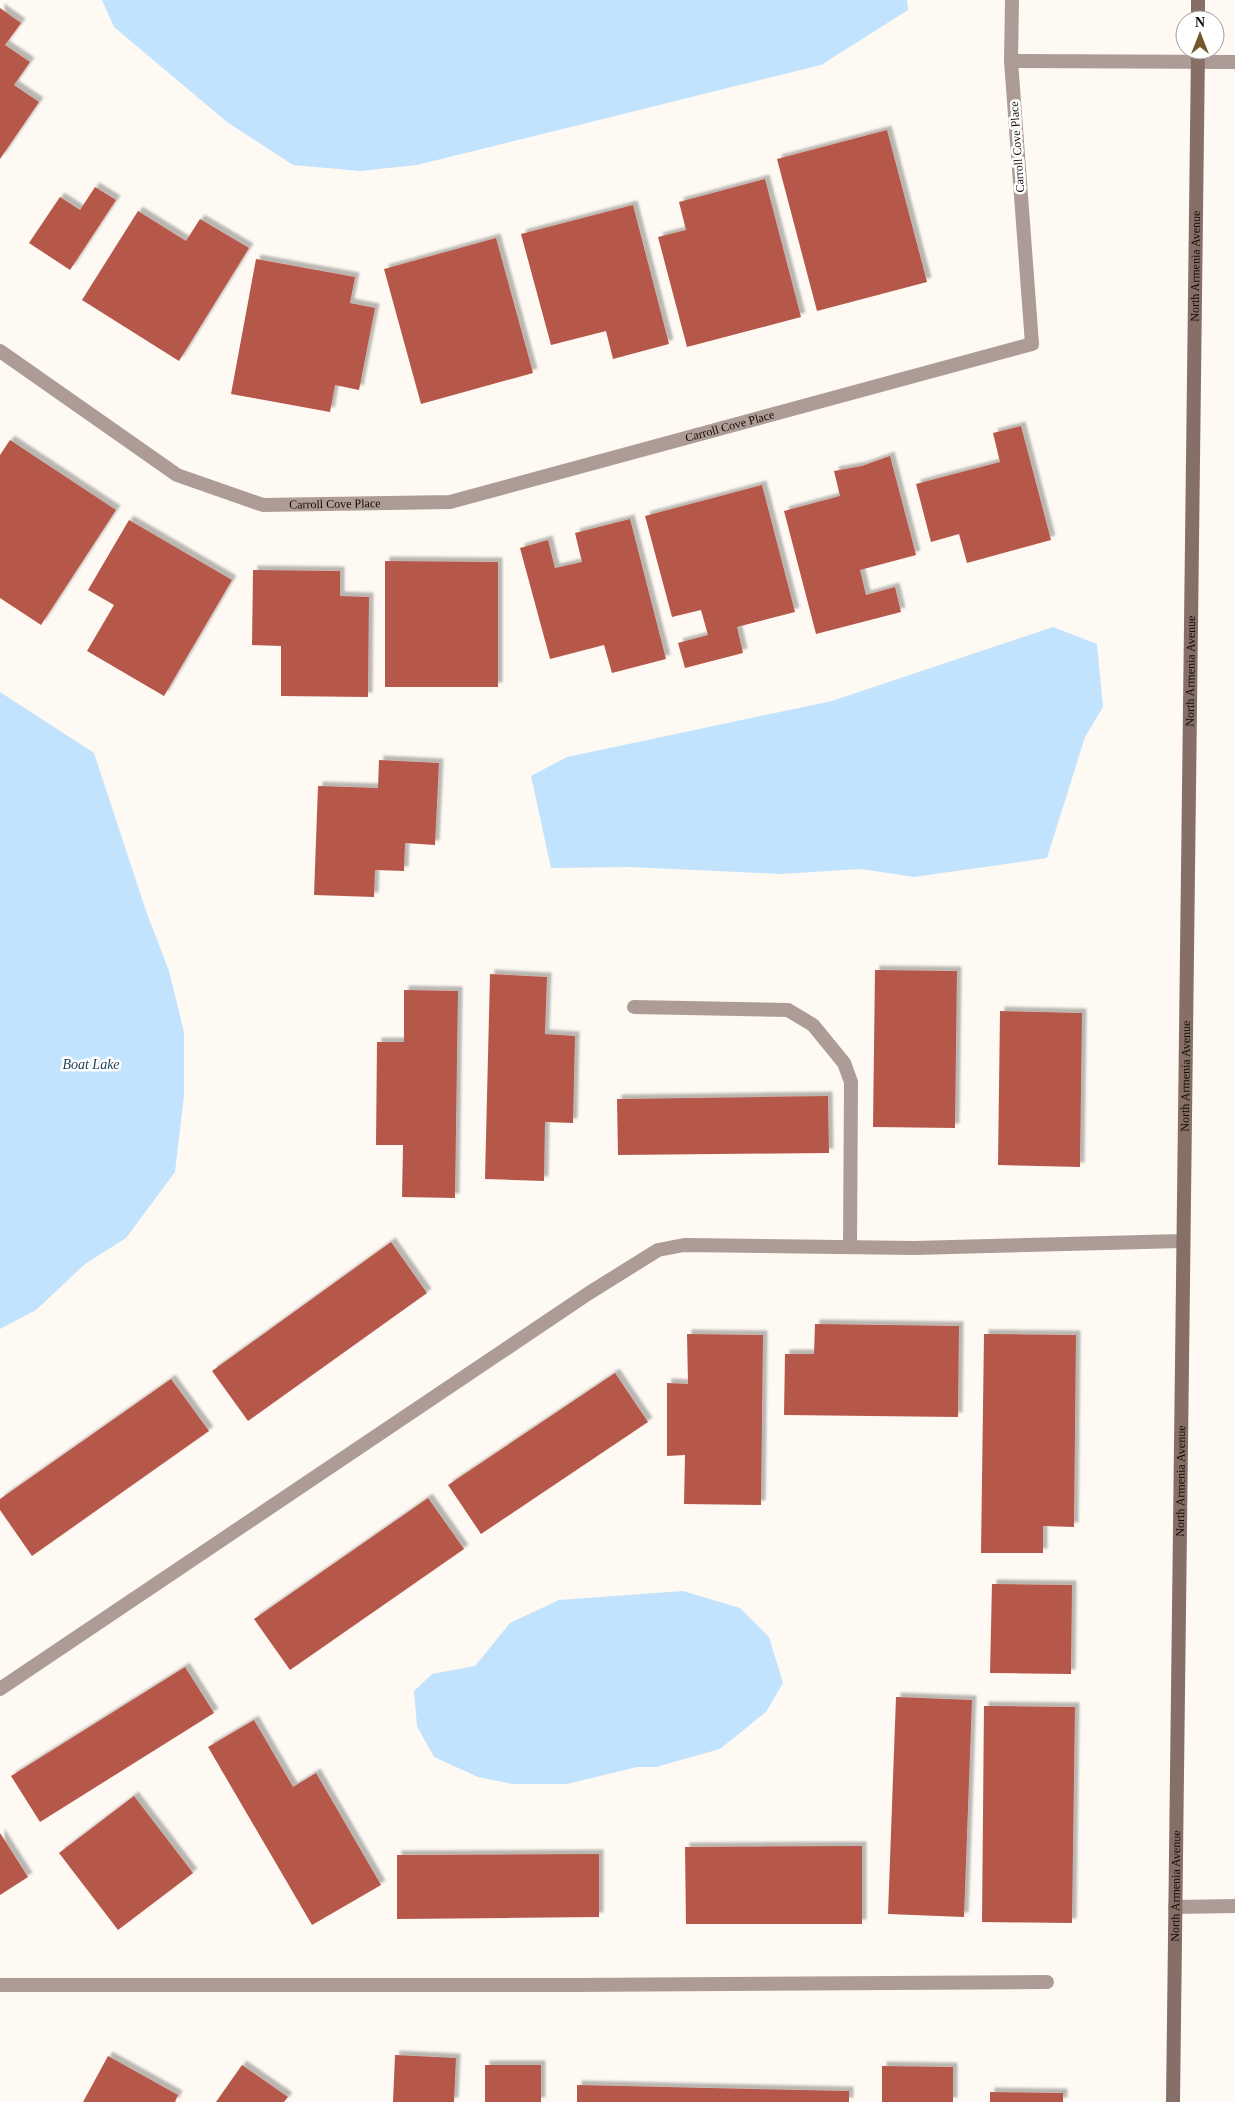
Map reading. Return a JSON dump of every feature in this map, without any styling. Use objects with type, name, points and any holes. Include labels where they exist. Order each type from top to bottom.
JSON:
[{"type":"main road","name":"North Armenia Avenue","points":[[1173,2102],[1198,60]]},
{"type":"street","points":[[1012,0],[1011,61],[1175,57]]},
{"type":"street","name":"Carroll Cove Place","points":[[0,351],[177,475],[263,505],[450,502],[1032,344],[1011,61]]},
{"type":"street","points":[[634,1006],[788,1010],[813,1025],[844,1063],[851,1082],[850,1247]]},
{"type":"street","points":[[0,1689],[573,1304],[658,1250],[684,1245],[914,1248],[1183,1241]]},
{"type":"street","points":[[1175,1907],[1235,1906]]},
{"type":"street","points":[[0,1985],[574,1985],[1047,1982]]},
{"type":"water","points":[[102,0],[907,0],[908,10],[821,65],[417,165],[360,171],[293,165],[227,122],[114,27]]},
{"type":"water","points":[[1053,627],[1097,644],[1103,707],[1085,737],[1047,858],[914,877],[861,869],[781,874],[630,867],[551,868],[531,776],[567,757],[832,701]]},
{"type":"water","name":"Boat Lake","points":[[0,692],[94,753],[146,911],[169,971],[184,1032],[184,1095],[175,1172],[126,1238],[85,1264],[36,1310],[0,1329]]},
{"type":"water","points":[[683,1591],[740,1608],[769,1637],[783,1683],[766,1712],[720,1749],[656,1767],[637,1767],[567,1784],[512,1784],[478,1777],[434,1757],[417,1726],[414,1691],[432,1674],[475,1666],[510,1623],[559,1600]]},
{"type":"building","points":[[0,8],[21,23],[5,45],[30,62],[14,85],[39,102],[0,159]]},
{"type":"building","points":[[887,130],[927,282],[817,311],[777,159]]},
{"type":"building","points":[[765,179],[801,317],[687,347],[658,237],[686,230],[679,202]]},
{"type":"building","points":[[95,187],[116,200],[70,270],[29,243],[60,197],[80,210]]},
{"type":"building","points":[[633,205],[669,344],[613,359],[606,331],[551,345],[521,234]]},
{"type":"building","points":[[138,211],[186,241],[200,219],[249,248],[179,361],[82,300]]},
{"type":"building","points":[[496,238],[533,373],[421,404],[384,269]]},
{"type":"building","points":[[256,259],[355,277],[350,303],[375,308],[359,390],[335,385],[330,412],[231,394]]},
{"type":"building","points":[[1021,426],[1051,540],[967,563],[959,534],[931,542],[916,484],[1000,462],[993,433]]},
{"type":"building","points":[[10,440],[116,510],[41,625],[0,598],[0,455]]},
{"type":"building","points":[[890,456],[916,555],[860,570],[866,595],[895,587],[901,612],[816,634],[784,511],[840,496],[834,471],[862,466]]},
{"type":"building","points":[[762,485],[795,612],[737,627],[743,653],[685,668],[678,643],[708,635],[701,610],[672,617],[645,516]]},
{"type":"building","points":[[630,519],[666,659],[612,673],[604,645],[550,659],[520,548],[548,540],[555,568],[582,562],[575,533]]},
{"type":"building","points":[[129,520],[232,580],[164,696],[87,651],[114,605],[88,590]]},
{"type":"building","points":[[385,561],[498,562],[498,687],[385,687]]},
{"type":"building","points":[[253,570],[340,571],[340,596],[369,597],[368,697],[281,696],[281,646],[252,645]]},
{"type":"building","points":[[379,760],[439,763],[435,845],[405,843],[404,871],[375,870],[374,897],[314,895],[318,786],[378,788]]},
{"type":"building","points":[[875,970],[957,971],[955,1128],[873,1127]]},
{"type":"building","points":[[490,974],[547,977],[545,1034],[575,1036],[573,1123],[545,1122],[544,1181],[485,1179]]},
{"type":"building","points":[[404,990],[458,991],[455,1198],[402,1197],[403,1145],[376,1145],[377,1042],[404,1042]]},
{"type":"building","points":[[1000,1011],[1082,1013],[1080,1167],[998,1165]]},
{"type":"building","points":[[828,1096],[829,1153],[618,1155],[617,1099]]},
{"type":"building","points":[[391,1242],[427,1293],[248,1421],[212,1371]]},
{"type":"building","points":[[815,1324],[959,1326],[958,1417],[784,1415],[785,1354],[814,1354]]},
{"type":"building","points":[[687,1334],[763,1335],[761,1505],[684,1504],[685,1455],[667,1456],[667,1383],[688,1384]]},
{"type":"building","points":[[984,1334],[1076,1335],[1074,1527],[1043,1526],[1043,1553],[981,1553]]},
{"type":"building","points":[[615,1373],[648,1422],[481,1534],[448,1485]]},
{"type":"building","points":[[171,1379],[209,1431],[32,1556],[0,1510],[0,1499]]},
{"type":"building","points":[[428,1498],[464,1549],[290,1670],[254,1619]]},
{"type":"building","points":[[992,1584],[1072,1585],[1071,1674],[990,1673]]},
{"type":"building","points":[[185,1667],[214,1713],[40,1822],[11,1776]]},
{"type":"building","points":[[896,1697],[972,1700],[964,1917],[888,1914]]},
{"type":"building","points":[[984,1706],[1075,1707],[1072,1923],[982,1922]]},
{"type":"building","points":[[254,1720],[293,1787],[316,1773],[381,1885],[312,1925],[208,1747]]},
{"type":"building","points":[[134,1796],[193,1873],[118,1930],[59,1853]]},
{"type":"building","points":[[0,1833],[28,1877],[0,1895]]},
{"type":"building","points":[[862,1846],[862,1924],[686,1924],[685,1847]]},
{"type":"building","points":[[599,1854],[599,1917],[397,1919],[397,1855]]},
{"type":"building","points":[[395,2055],[456,2058],[454,2102],[393,2102]]},
{"type":"building","points":[[108,2056],[178,2095],[175,2102],[83,2102]]},
{"type":"building","points":[[242,2065],[288,2097],[284,2102],[216,2102]]},
{"type":"building","points":[[485,2065],[541,2065],[541,2102],[485,2102]]},
{"type":"building","points":[[882,2066],[953,2067],[953,2102],[882,2102]]},
{"type":"building","points":[[577,2085],[849,2091],[849,2102],[577,2102]]},
{"type":"building","points":[[990,2092],[1063,2093],[1063,2102],[990,2102]]}]
